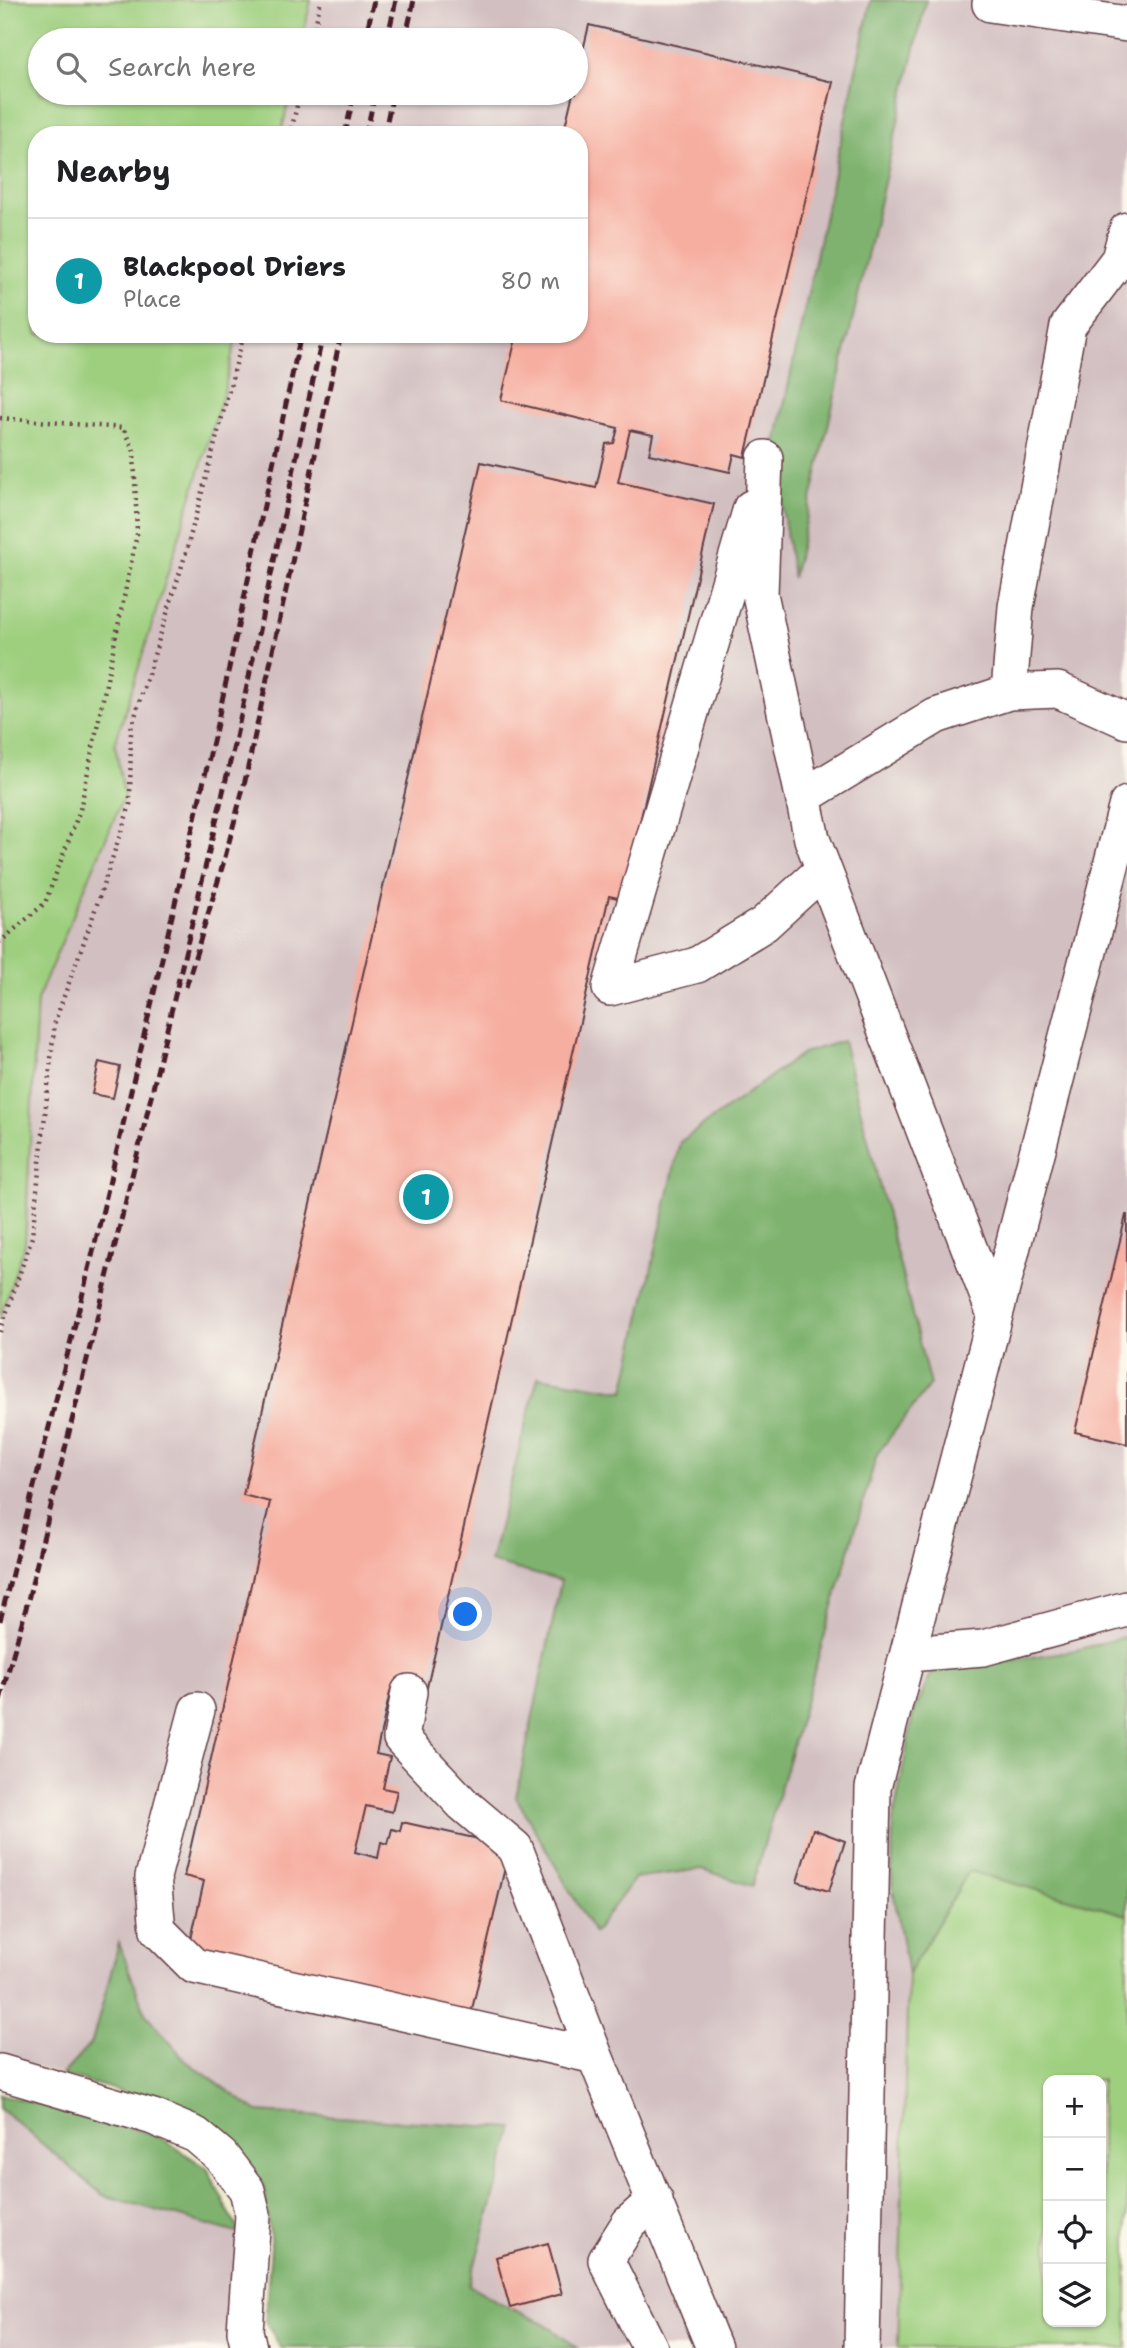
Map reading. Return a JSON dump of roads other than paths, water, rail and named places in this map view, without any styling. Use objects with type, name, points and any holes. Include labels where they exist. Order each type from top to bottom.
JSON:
[{"type":"lane","points":[[990,4],[1127,24]]},
{"type":"lane","points":[[1009,692],[1016,607],[1068,326],[1119,259],[1127,230]]},
{"type":"lane","points":[[823,870],[764,924],[697,965],[610,988],[765,458],[760,594],[812,839],[995,1315]]},
{"type":"lane","points":[[803,797],[936,716],[1009,692],[1058,690],[1127,721]]},
{"type":"lane","points":[[862,2348],[873,1788],[1127,804]]},
{"type":"lane","points":[[908,1654],[983,1648],[1127,1609]]},
{"type":"lane","points":[[409,1692],[401,1738],[463,1804],[515,1848],[595,2056],[714,2348]]},
{"type":"lane","points":[[197,1710],[153,1877],[158,1930],[194,1966],[595,2056]]},
{"type":"lane","points":[[0,2071],[153,2117],[196,2135],[221,2156],[247,2190],[253,2215],[245,2331],[248,2348]]},
{"type":"lane","points":[[650,2348],[606,2260],[629,2222],[655,2200]]},
{"type":"railway","points":[[368,28],[374,0]]},
{"type":"railway","points":[[390,28],[396,0]]},
{"type":"railway","points":[[408,28],[414,0]]},
{"type":"railway","points":[[347,126],[351,105]]},
{"type":"railway","points":[[368,126],[372,105]]},
{"type":"railway","points":[[386,126],[390,105]]},
{"type":"railway","points":[[0,1621],[90,1265],[215,733],[299,343]]},
{"type":"railway","points":[[0,1700],[26,1608],[142,1135],[236,737],[321,343]]},
{"type":"railway","points":[[186,987],[245,781],[339,343]]},
{"type":"place","name":"Blackpool Driers","points":[[426,1197]]}]
